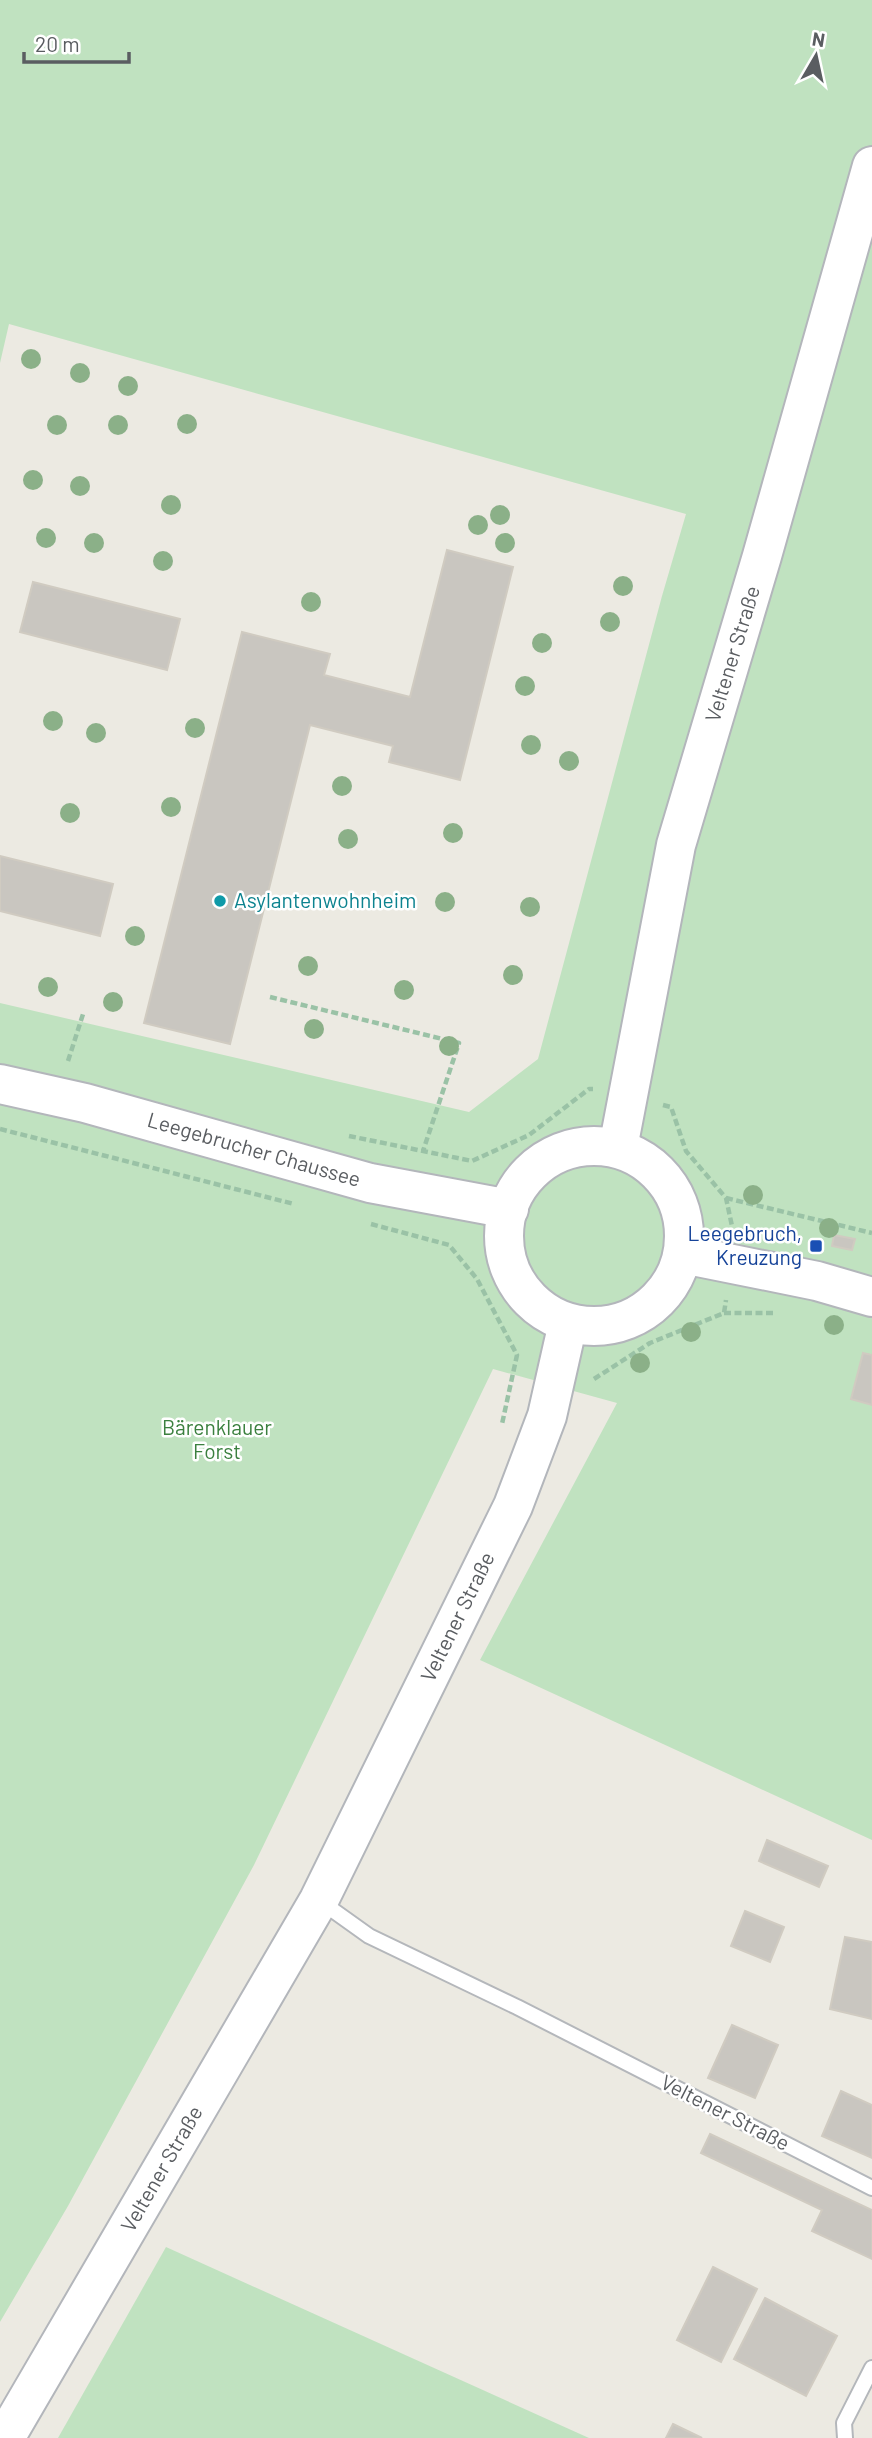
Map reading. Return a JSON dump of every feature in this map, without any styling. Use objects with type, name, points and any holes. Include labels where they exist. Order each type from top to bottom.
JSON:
[{"type":"main road","name":"Veltener Straße","points":[[618,1148],[676,845],[762,556],[872,166]]},
{"type":"main road","name":"Leegebrucher Chaussee","points":[[0,1084],[85,1103],[370,1183],[509,1209]]},
{"type":"main road","points":[[589,1145],[618,1148],[643,1159],[664,1177],[678,1200],[685,1227],[683,1254],[672,1282],[653,1305],[627,1320],[598,1327],[568,1323],[543,1311],[523,1293],[509,1268],[503,1241],[509,1209],[517,1187],[536,1166],[561,1151],[589,1145]]},
{"type":"main road","points":[[683,1254],[817,1282],[872,1297]]},
{"type":"main road","name":"Veltener Straße","points":[[5,2438],[319,1900],[513,1506],[547,1416],[568,1323]]},
{"type":"lane","name":"Veltener Straße","points":[[319,1900],[369,1936],[530,2013],[872,2188]]},
{"type":"lane","points":[[845,2438],[844,2423],[872,2368]]},
{"type":"path","points":[[270,997],[459,1043],[423,1151]]},
{"type":"path","points":[[66,1066],[84,1011]]},
{"type":"path","points":[[472,1161],[528,1135],[589,1089],[596,1090]]},
{"type":"path","points":[[657,1103],[671,1107],[686,1151],[726,1198],[733,1229]]},
{"type":"path","points":[[0,1129],[296,1204]]},
{"type":"path","points":[[726,1198],[872,1233]]},
{"type":"path","points":[[360,1221],[449,1245],[477,1279],[517,1355],[501,1426]]},
{"type":"path","points":[[595,1379],[650,1343],[724,1313],[727,1293]]},
{"type":"green space","name":"Bärenklauer Forst","points":[[0,0],[872,0],[872,1840],[480,1660],[617,1403],[493,1369],[254,1865],[68,2206],[0,2322],[0,1003],[469,1112],[538,1059],[686,514],[9,324],[0,363]]},
{"type":"green space","points":[[166,2247],[589,2438],[58,2438]]},
{"type":"building","name":"Asylantenwohnheim","points":[[447,550],[513,567],[460,780],[389,762],[393,746],[310,725],[230,1044],[144,1023],[242,632],[330,654],[324,675],[410,697]]},
{"type":"building","points":[[33,582],[180,619],[167,670],[20,632]]},
{"type":"building","points":[[0,856],[113,884],[100,936],[0,911]]},
{"type":"building","points":[[834,1235],[855,1239],[852,1250],[832,1246]]},
{"type":"building","points":[[863,1353],[872,1355],[872,1405],[851,1399]]},
{"type":"building","points":[[767,1840],[828,1866],[819,1887],[759,1861]]},
{"type":"building","points":[[745,1911],[784,1927],[770,1962],[731,1946]]},
{"type":"building","points":[[845,1937],[872,1942],[872,2019],[830,2009]]},
{"type":"building","points":[[732,2025],[778,2045],[755,2098],[708,2078]]},
{"type":"building","points":[[841,2091],[872,2105],[872,2158],[822,2136]]},
{"type":"building","points":[[710,2134],[872,2210],[872,2259],[812,2231],[822,2210],[701,2153]]},
{"type":"building","points":[[713,2267],[757,2289],[721,2362],[677,2340]]},
{"type":"building","points":[[765,2298],[837,2336],[806,2396],[734,2359]]},
{"type":"building","points":[[673,2424],[702,2438],[666,2438]]},
{"type":"place","name":"Asylantenwohnheim","points":[[220,901]]},
{"type":"place","name":"Leegebruch, Kreuzung","points":[[816,1246]]}]
